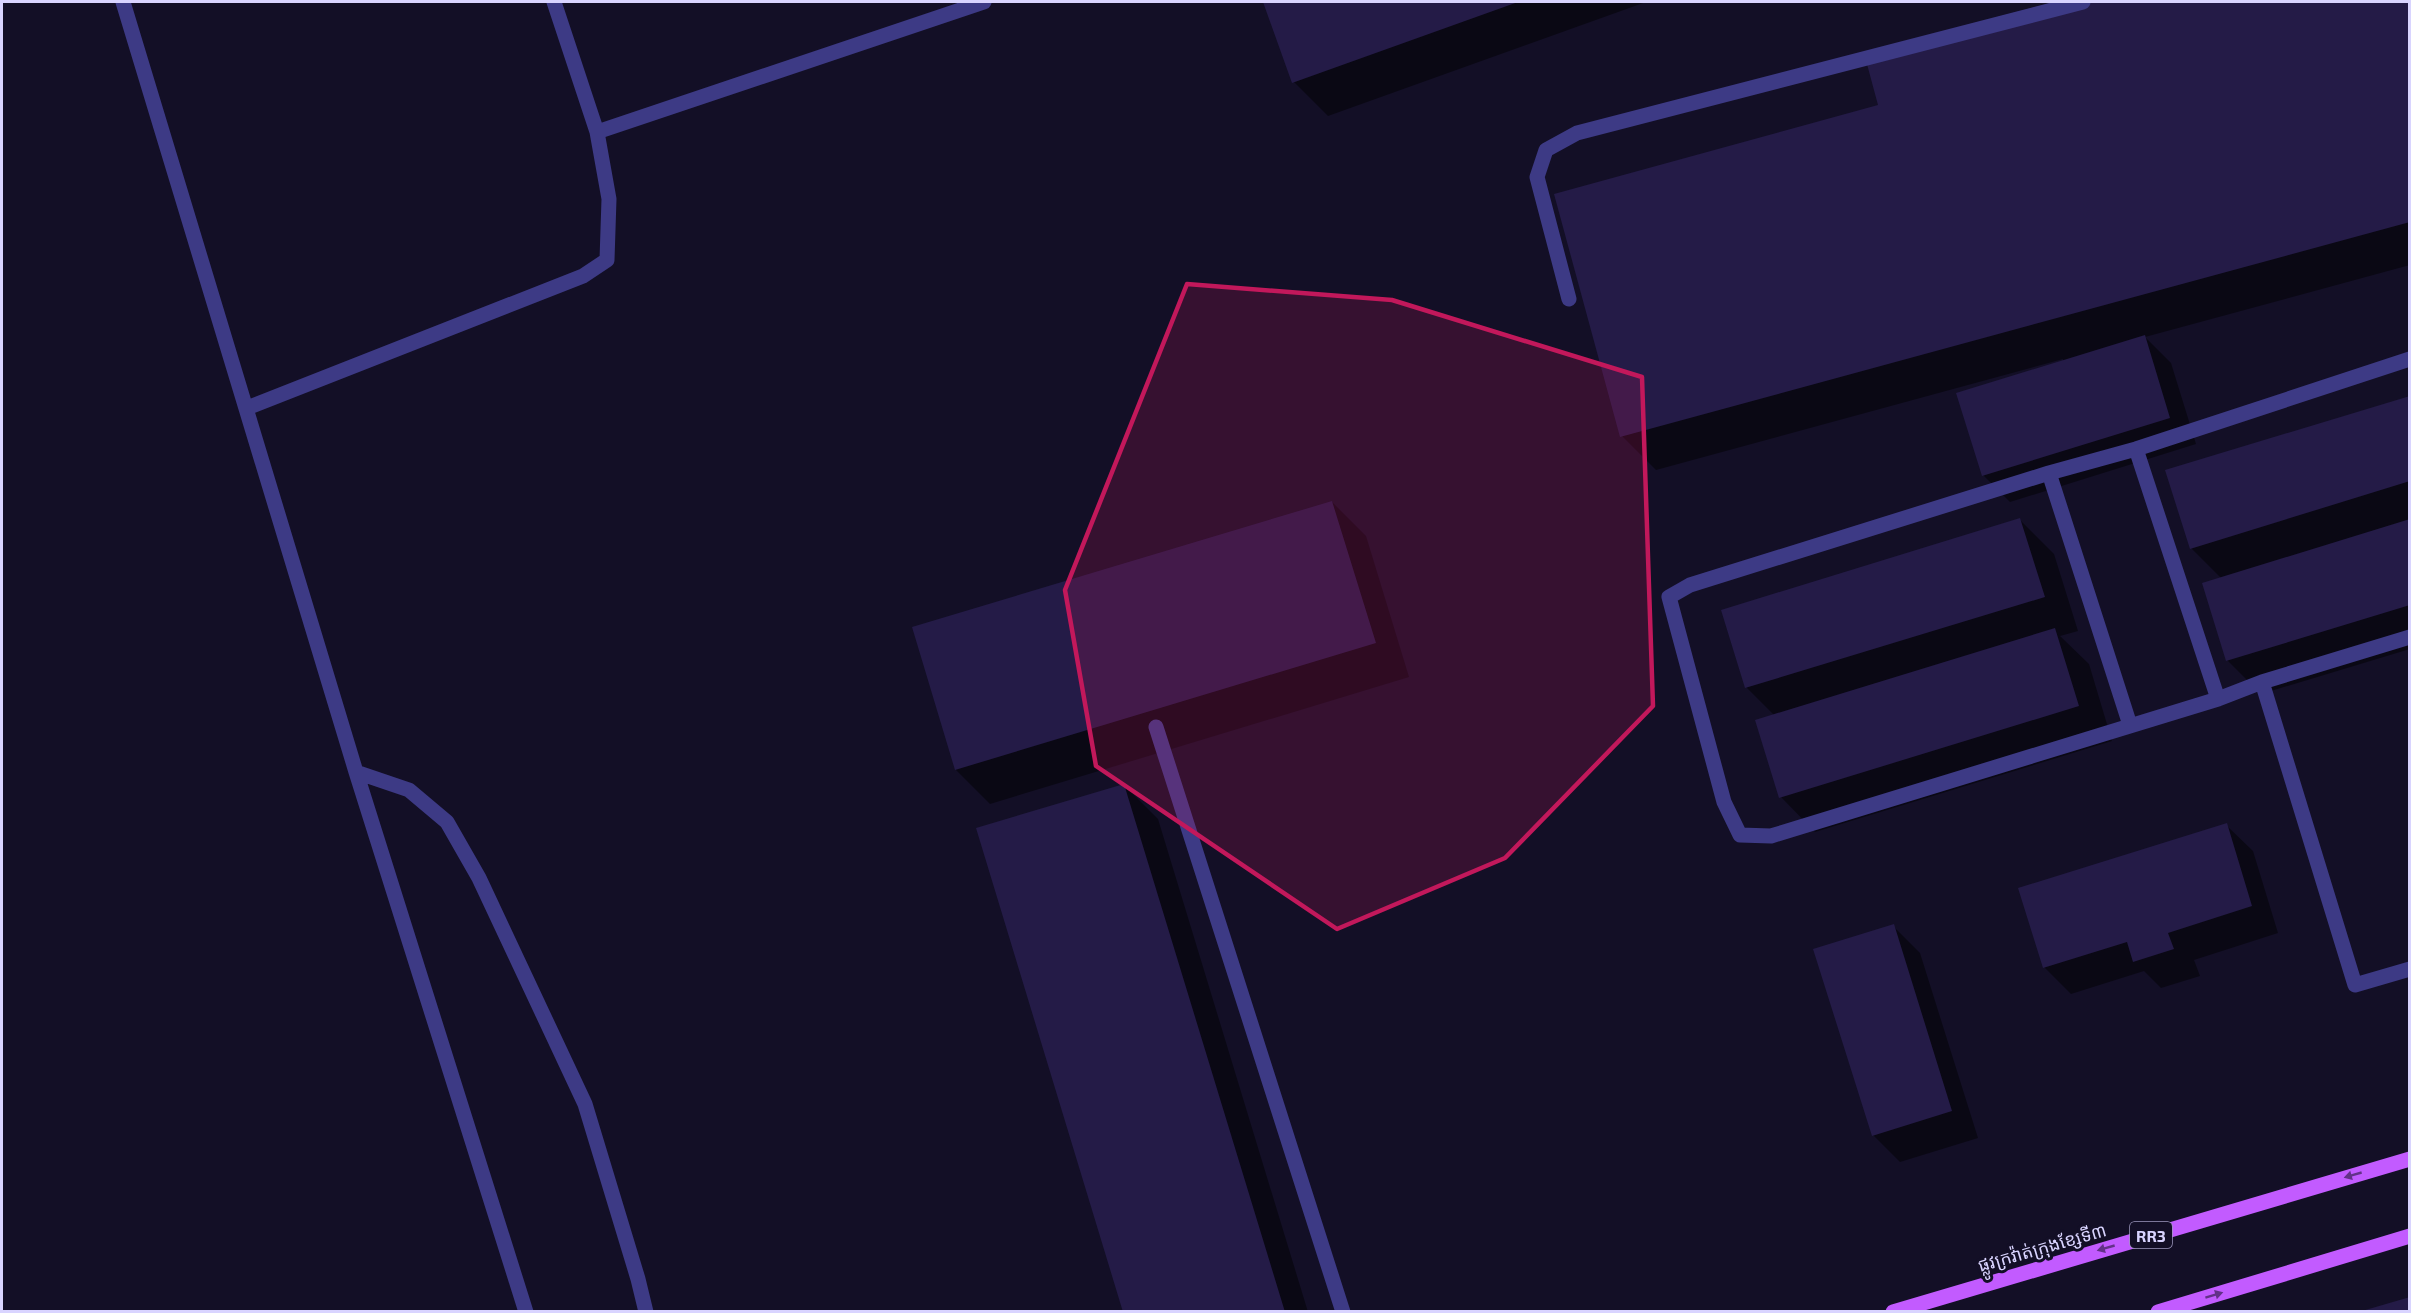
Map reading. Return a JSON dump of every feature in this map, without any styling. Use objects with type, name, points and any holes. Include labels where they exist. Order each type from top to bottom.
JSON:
[{"type":"main road","name":"ផ្លូវក្រវ៉ាត់ក្រុងខ្សែទី៣","points":[[1893,1311],[2409,1159]]},
{"type":"main road","points":[[2158,1311],[2409,1236]]},
{"type":"lane","points":[[123,2],[356,772],[526,1311]]},
{"type":"lane","points":[[247,408],[583,276],[607,260],[609,199],[597,132],[554,2]]},
{"type":"lane","points":[[597,132],[984,2]]},
{"type":"lane","points":[[1569,299],[1537,177],[1546,150],[1577,133],[2083,2]]},
{"type":"lane","points":[[2409,359],[2136,449],[2049,473],[1690,585],[1669,597],[1724,802],[1740,835],[1771,836],[2409,638]]},
{"type":"lane","points":[[2136,449],[2218,699]]},
{"type":"lane","points":[[2049,473],[2130,725]]},
{"type":"lane","points":[[2262,682],[2355,985],[2409,969]]},
{"type":"lane","points":[[1156,727],[1343,1311]]},
{"type":"lane","points":[[356,772],[409,790],[447,822],[479,878],[585,1104],[646,1311]]},
{"type":"highlighted area","points":[[1187,284],[1392,300],[1642,377],[1653,706],[1505,858],[1337,929],[1096,766],[1065,590]]},
{"type":"building","points":[[1263,2],[1518,2],[1292,83]]},
{"type":"building","points":[[2054,2],[2410,2],[2410,222],[1620,437],[1554,194],[1878,105],[1864,53]]},
{"type":"building","points":[[2145,335],[2170,418],[1982,476],[1956,393]]},
{"type":"building","points":[[2410,396],[2410,481],[2190,549],[2165,470]]},
{"type":"building","points":[[1332,501],[1376,643],[955,770],[912,627]]},
{"type":"building","points":[[2020,518],[2045,597],[1745,688],[1721,610]]},
{"type":"building","points":[[2410,519],[2410,605],[2226,661],[2202,583]]},
{"type":"building","points":[[2055,628],[2079,706],[1779,798],[1755,720]]},
{"type":"building","points":[[1124,784],[1285,1312],[1123,1312],[976,828]]},
{"type":"building","points":[[2227,823],[2252,906],[2168,933],[2174,949],[2133,962],[2127,942],[2043,968],[2018,888]]},
{"type":"building","points":[[1894,924],[1952,1111],[1872,1136],[1813,949]]},
{"type":"building","points":[[2410,1297],[2410,1312],[2362,1312],[2362,1311]]}]
